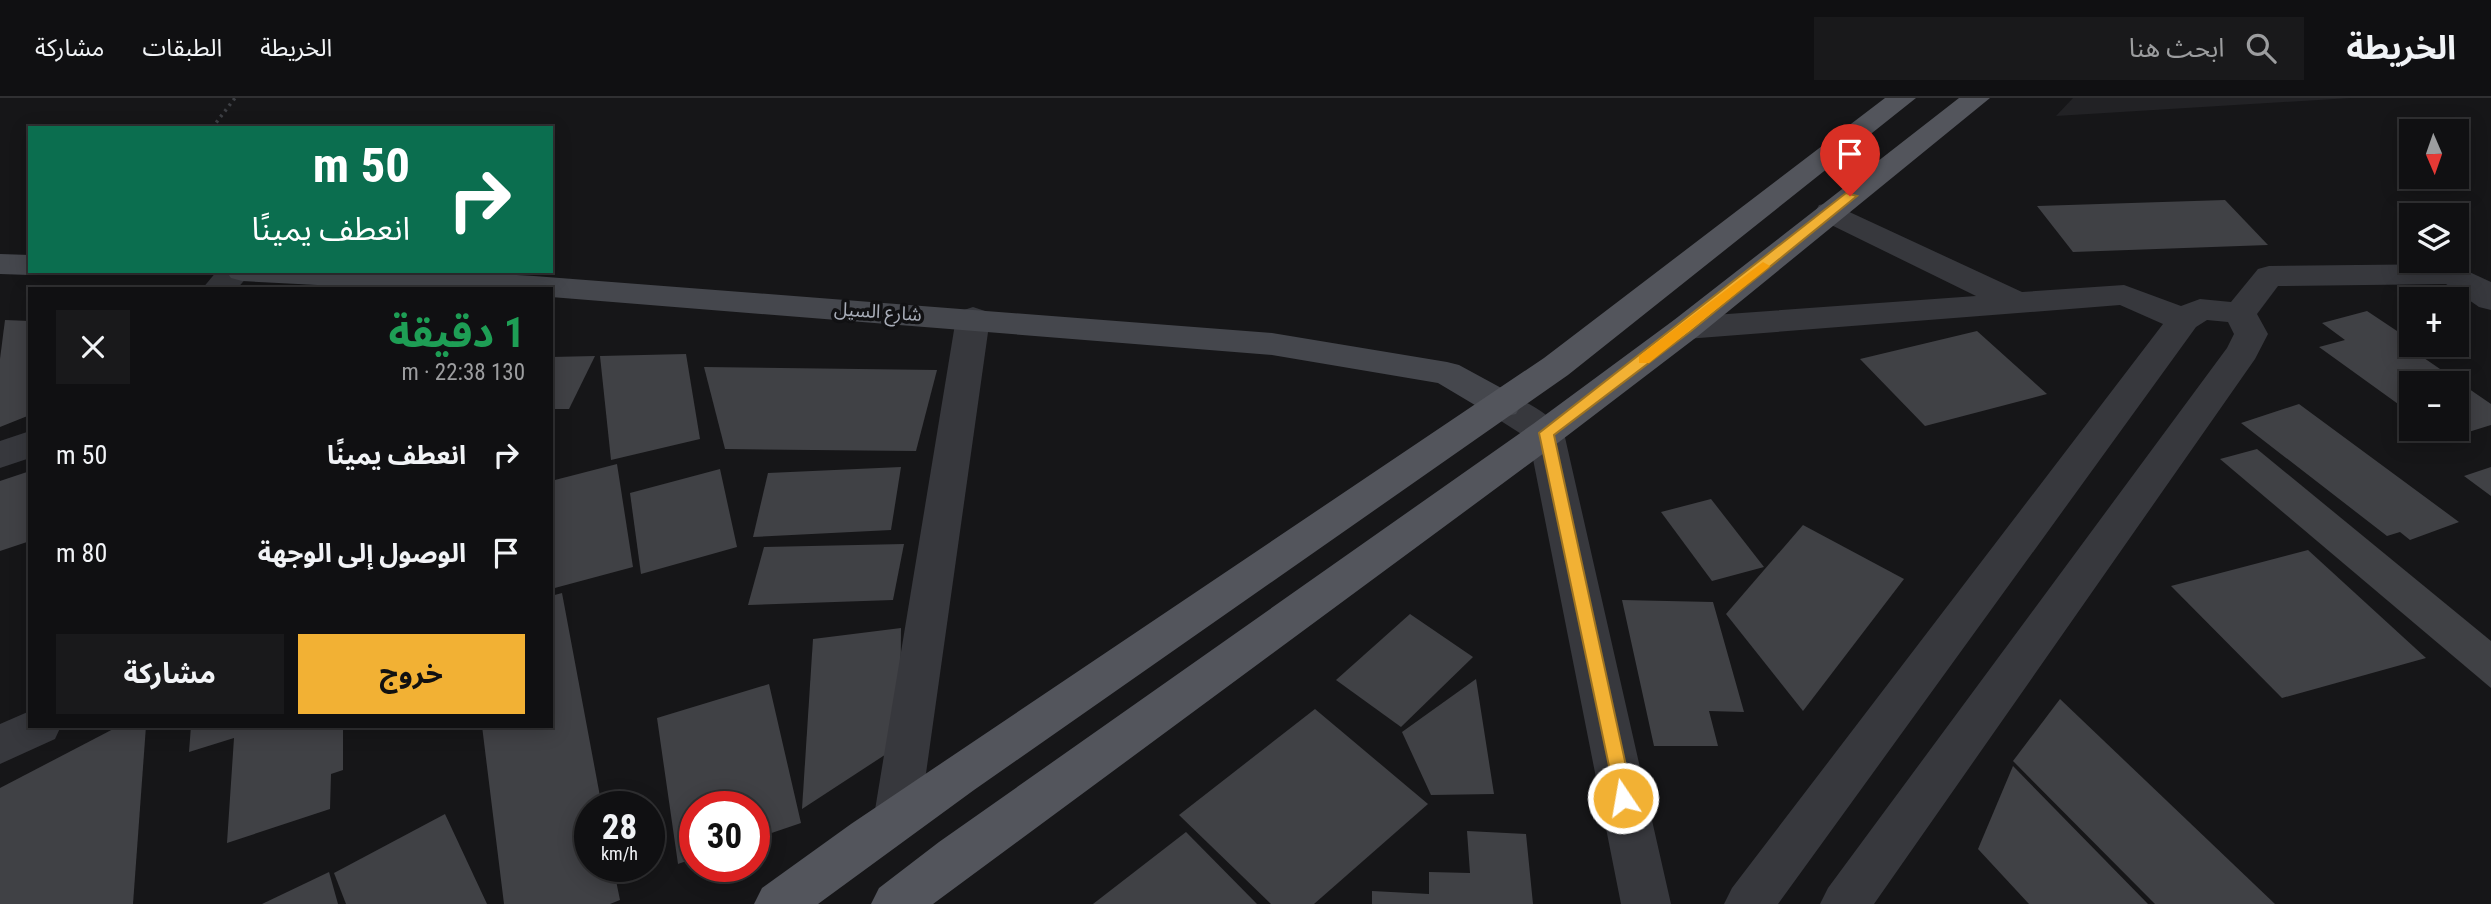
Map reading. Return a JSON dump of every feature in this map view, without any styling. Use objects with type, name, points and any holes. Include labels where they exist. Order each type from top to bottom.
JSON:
[{"type":"main road","points":[[779,904],[897,816],[1503,405],[1634,311],[1902,98]]},
{"type":"main road","points":[[895,904],[1546,433],[1686,328],[1976,98]]},
{"type":"street","points":[[1830,212],[2015,302]]},
{"type":"street","points":[[0,264],[28,265]]},
{"type":"street","points":[[220,287],[234,273]]},
{"type":"street","name":"شارع السيل","points":[[278,273],[533,287]]},
{"type":"street","points":[[2240,313],[2269,276],[2452,274],[2487,293]]},
{"type":"street","name":"شارع السيل","points":[[553,288],[972,318],[1272,344],[1447,373],[1503,405]]},
{"type":"street","points":[[1686,328],[2124,295],[2184,320]]},
{"type":"street","points":[[1749,904],[2184,320],[2200,309],[2240,313]]},
{"type":"street","points":[[1845,904],[2243,351],[2251,334],[2240,313]]},
{"type":"street","points":[[897,816],[972,318]]},
{"type":"street","points":[[1503,405],[1546,433],[1646,904]]},
{"type":"street","points":[[0,455],[28,445]]},
{"type":"street","points":[[0,744],[35,728]]},
{"type":"path","points":[[214,126],[235,98]]},
{"type":"shaded area","points":[[2073,98],[2351,98],[2056,116]]},
{"type":"building","points":[[2225,200],[2268,245],[2073,252],[2037,206]]},
{"type":"building","points":[[2367,311],[2399,332],[2399,357],[2423,357],[2443,371],[2399,371],[2399,405],[2319,347],[2345,340],[2322,323]]},
{"type":"building","points":[[5,320],[28,321],[28,416],[0,427],[0,359]]},
{"type":"building","points":[[1977,331],[2047,394],[1925,426],[1860,359]]},
{"type":"building","points":[[686,354],[700,439],[611,460],[600,356]]},
{"type":"building","points":[[595,356],[569,409],[553,409],[553,357]]},
{"type":"building","points":[[704,367],[937,370],[916,451],[725,449]]},
{"type":"building","points":[[2469,389],[2491,404],[2491,425],[2469,432]]},
{"type":"building","points":[[2299,404],[2459,522],[2410,540],[2400,532],[2387,536],[2241,423]]},
{"type":"building","points":[[2257,449],[2491,641],[2491,688],[2220,459]]},
{"type":"building","points":[[617,464],[633,567],[553,588],[553,480]]},
{"type":"building","points":[[901,467],[891,530],[753,537],[768,473]]},
{"type":"building","points":[[2491,467],[2491,496],[2464,476]]},
{"type":"building","points":[[720,469],[737,547],[641,574],[630,493]]},
{"type":"building","points":[[28,472],[28,542],[0,551],[0,481]]},
{"type":"building","points":[[1711,499],[1764,567],[1712,581],[1661,512]]},
{"type":"building","points":[[1803,525],[1904,579],[1803,711],[1726,614]]},
{"type":"building","points":[[904,544],[893,600],[748,605],[764,547]]},
{"type":"building","points":[[2308,550],[2426,658],[2282,698],[2171,586]]},
{"type":"building","points":[[562,593],[599,791],[574,791],[574,882],[616,882],[620,900],[610,904],[504,904],[482,728],[553,728],[553,595]]},
{"type":"building","points":[[1622,600],[1713,602],[1744,712],[1709,711],[1718,746],[1654,746]]},
{"type":"building","points":[[1410,614],[1473,657],[1401,727],[1336,680]]},
{"type":"building","points":[[901,628],[900,745],[802,809],[813,639]]},
{"type":"building","points":[[1476,679],[1494,794],[1431,795],[1402,732]]},
{"type":"building","points":[[769,684],[801,823],[770,834],[770,791],[679,791],[678,864],[657,718]]},
{"type":"building","points":[[2060,699],[2275,904],[2155,904],[2013,761]]},
{"type":"building","points":[[1315,709],[1428,804],[1314,904],[1271,904],[1179,815]]},
{"type":"building","points":[[115,728],[146,728],[133,904],[0,904],[0,788]]},
{"type":"building","points":[[191,728],[343,728],[343,770],[331,774],[330,809],[227,843],[234,738],[189,752]]},
{"type":"building","points":[[2013,766],[2148,904],[2029,904],[1978,849]]},
{"type":"building","points":[[445,814],[487,904],[346,904],[334,873]]},
{"type":"building","points":[[1467,831],[1526,834],[1533,904],[1372,904],[1372,891],[1429,894],[1429,872],[1470,873]]},
{"type":"building","points":[[1186,832],[1257,904],[1093,904]]},
{"type":"building","points":[[329,872],[338,904],[262,904]]},
{"type":"slow traffic","points":[[1644,360],[1763,266]]},
{"type":"route","points":[[1623,798],[1546,433],[1686,328],[1850,196]]}]
